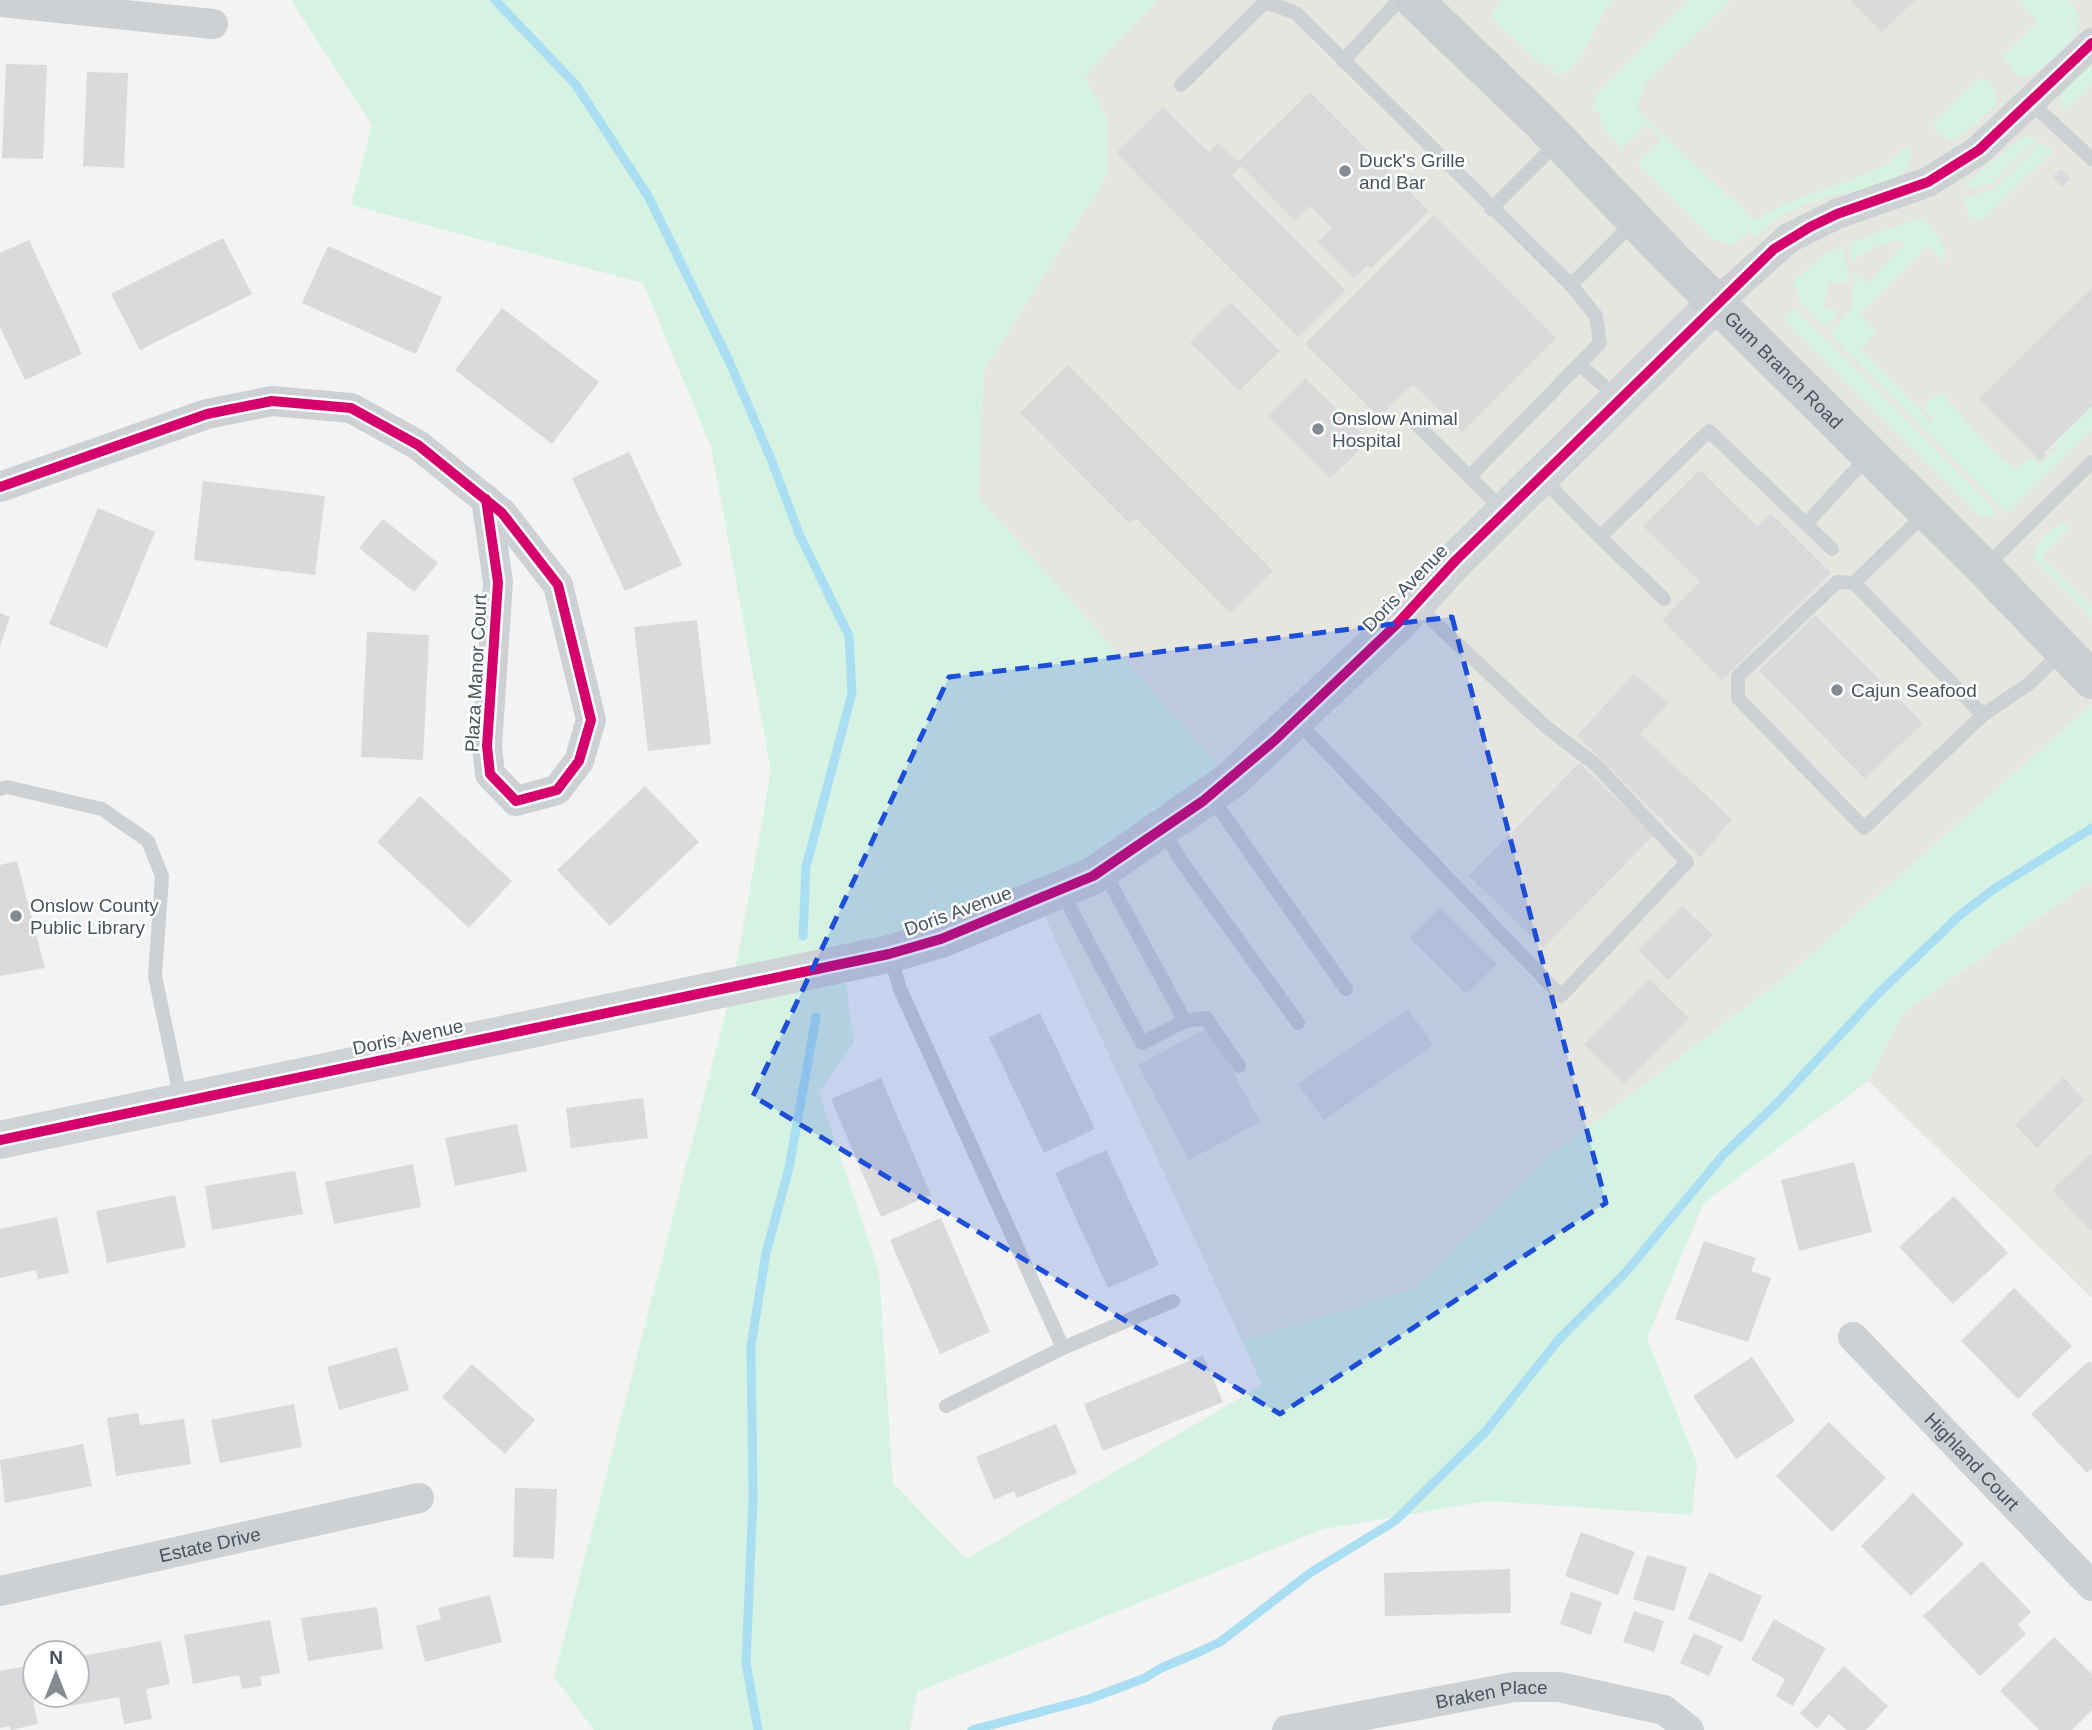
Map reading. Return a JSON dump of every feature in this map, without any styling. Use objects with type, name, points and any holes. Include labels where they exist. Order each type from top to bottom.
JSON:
[{"type":"main road","name":"Gum Branch Road","points":[[1414,0],[1559,141],[1716,303],[1984,568],[2092,680]]},
{"type":"street","points":[[0,2],[213,24]]},
{"type":"street","points":[[1716,303],[1790,238],[1838,214],[1928,182],[1979,150],[2092,43]]},
{"type":"street","name":"Doris Avenue","points":[[0,1140],[889,954],[941,939],[1060,890],[1103,869],[1210,796],[1296,720],[1716,303]]},
{"type":"street","name":"Plaza Manor Court","points":[[0,487],[207,414],[272,401],[351,408],[418,444],[486,499],[502,513],[558,585],[591,720],[579,761],[557,790],[516,801],[490,774],[487,746],[498,582],[486,499]]},
{"type":"street","name":"Highland Court","points":[[1853,1337],[2092,1586]]},
{"type":"street","name":"Estate Drive","points":[[0,1591],[419,1498]]},
{"type":"street","name":"Braken Place","points":[[1287,1730],[1304,1724],[1514,1687],[1559,1687],[1664,1710],[1689,1730]]},
{"type":"lane","points":[[1343,61],[1399,0]]},
{"type":"lane","points":[[1181,85],[1265,2],[1296,13],[1491,209],[1571,285],[1596,316],[1600,343],[1581,366],[1469,477]]},
{"type":"lane","points":[[2030,102],[2092,159]]},
{"type":"lane","points":[[1491,209],[1559,141]]},
{"type":"lane","points":[[1571,285],[1635,221]]},
{"type":"lane","points":[[1581,366],[1620,400]]},
{"type":"lane","points":[[1411,419],[1505,512]]},
{"type":"lane","points":[[1600,537],[1709,431],[1832,549]]},
{"type":"lane","points":[[1806,524],[1869,455]]},
{"type":"lane","points":[[1984,568],[2092,463]]},
{"type":"lane","points":[[1541,477],[1664,599]]},
{"type":"lane","points":[[1854,583],[1927,512]]},
{"type":"lane","points":[[1983,715],[1854,583],[1837,582],[1738,676],[1738,698],[1864,828],[1983,715],[2029,683],[2063,652]]},
{"type":"lane","points":[[1296,720],[1561,996],[1687,862],[1596,765],[1545,726],[1415,604]]},
{"type":"lane","points":[[0,789],[8,787],[102,809],[148,841],[162,876],[155,976],[182,1102]]},
{"type":"lane","points":[[1210,796],[1346,989]]},
{"type":"lane","points":[[1162,829],[1180,859],[1298,1023]]},
{"type":"lane","points":[[1103,869],[1185,1021]]},
{"type":"lane","points":[[1060,890],[1142,1043],[1185,1021],[1206,1017],[1239,1066]]},
{"type":"lane","points":[[889,954],[900,989],[1063,1348]]},
{"type":"lane","points":[[946,1406],[1063,1348],[1173,1301]]},
{"type":"highlighted area","points":[[1452,617],[1606,1203],[1280,1414],[753,1096],[949,677]]},
{"type":"shaded area","points":[[1158,0],[2092,0],[2092,704],[1793,971],[1550,1156],[1413,1289],[1242,1341],[1037,900],[978,497],[983,372],[1107,175],[1107,118],[1084,77]]},
{"type":"shaded area","points":[[2092,880],[2092,1298],[1868,1081],[1903,1013]]},
{"type":"green space","points":[[291,0],[1158,0],[1084,77],[1107,118],[1107,175],[983,372],[978,497],[1231,780],[1093,876],[843,964],[854,1043],[819,1092],[879,1272],[893,1483],[966,1559],[1262,1385],[1242,1341],[1414,1289],[1550,1156],[1793,971],[2092,704],[2092,880],[1903,1013],[1868,1081],[1703,1204],[1647,1338],[1697,1463],[1692,1515],[1489,1501],[1323,1529],[917,1692],[910,1730],[594,1730],[554,1677],[732,988],[771,771],[711,447],[643,283],[351,205],[372,125]]},
{"type":"green space","points":[[1502,0],[1612,0],[1581,57],[1564,73],[1553,75],[1554,67],[1538,62],[1494,19],[1492,11]]},
{"type":"green space","points":[[1689,0],[1731,0],[1645,84],[1637,104],[1639,112],[1754,220],[1783,205],[1884,167],[1908,145],[1911,157],[1907,169],[1887,181],[1798,207],[1755,237],[1750,231],[1733,245],[1713,239],[1638,164],[1662,139],[1647,124],[1622,148],[1601,126],[1599,112],[1591,111],[1598,93]]},
{"type":"green space","points":[[2016,0],[2068,0],[2073,5],[2079,21],[2077,31],[2055,57],[2027,77],[2020,78],[2003,57],[2035,25],[2035,18]]},
{"type":"green space","points":[[2092,60],[2092,86],[2064,111],[2061,97],[2064,90]]},
{"type":"green space","points":[[1980,78],[1991,83],[1995,90],[1995,104],[1962,135],[1948,139],[1934,129],[1934,122]]},
{"type":"green space","points":[[2028,136],[2037,139],[1994,182],[1963,190],[1967,183],[2021,138]]},
{"type":"green space","points":[[2041,142],[2052,152],[1983,219],[1971,218],[1962,200],[1996,187]]},
{"type":"green space","points":[[1920,218],[1942,244],[1944,261],[1928,246],[1860,314],[1876,332],[1861,350],[1920,410],[1929,424],[1934,419],[1922,408],[1942,393],[1999,457],[2017,467],[2031,457],[2040,465],[2058,448],[2054,443],[2092,406],[2092,430],[2007,514],[1830,334],[1852,307],[1855,274],[1868,283],[1906,242],[1893,242],[1869,250],[1851,262],[1849,244]]},
{"type":"green space","points":[[1843,246],[1849,282],[1829,282],[1823,307],[1839,313],[1825,328],[1801,304],[1793,282],[1826,253]]},
{"type":"green space","points":[[1794,308],[1994,509],[1995,517],[1980,517],[1783,320]]},
{"type":"green space","points":[[2064,521],[2068,528],[2041,557],[2092,608],[2092,618],[2033,558],[2040,539]]},
{"type":"building","points":[[1850,0],[1915,0],[1882,32]]},
{"type":"building","points":[[6,64],[47,65],[43,159],[2,158]]},
{"type":"building","points":[[87,72],[128,73],[124,168],[83,166]]},
{"type":"building","points":[[1310,92],[1429,211],[1371,268],[1368,265],[1354,279],[1317,242],[1332,228],[1310,206],[1295,221],[1241,166],[1232,175],[1346,291],[1298,337],[1116,153],[1163,107],[1209,152],[1218,143],[1238,162]]},
{"type":"building","points":[[2061,169],[2071,179],[2062,187],[2052,177]]},
{"type":"building","points":[[1434,215],[1556,338],[1462,432],[1413,384],[1379,417],[1305,344]]},
{"type":"building","points":[[223,238],[252,294],[140,350],[111,294]]},
{"type":"building","points":[[29,240],[82,354],[25,380],[0,327],[0,253]]},
{"type":"building","points":[[328,246],[442,297],[416,354],[302,303]]},
{"type":"building","points":[[2092,287],[2092,406],[2044,453],[2047,455],[2040,461],[1979,399]]},
{"type":"building","points":[[1231,302],[1280,351],[1239,391],[1190,343]]},
{"type":"building","points":[[502,308],[599,382],[552,444],[455,370]]},
{"type":"building","points":[[1068,365],[1273,571],[1230,613],[1136,518],[1130,524],[1020,413]]},
{"type":"building","name":"Onslow Animal Hospital","points":[[1305,378],[1369,441],[1330,479],[1267,416]]},
{"type":"building","points":[[629,452],[682,565],[625,591],[572,478]]},
{"type":"building","points":[[1700,470],[1757,526],[1771,513],[1831,573],[1722,680],[1662,620],[1700,582],[1643,526]]},
{"type":"building","points":[[203,481],[325,496],[315,575],[194,560]]},
{"type":"building","points":[[98,508],[155,532],[107,648],[49,624]]},
{"type":"building","points":[[383,519],[438,563],[414,592],[359,548]]},
{"type":"building","points":[[0,613],[10,617],[0,646]]},
{"type":"building","points":[[1815,615],[1923,723],[1865,779],[1759,671]]},
{"type":"building","points":[[697,620],[711,744],[648,751],[634,627]]},
{"type":"building","points":[[367,632],[429,635],[423,760],[361,757]]},
{"type":"building","points":[[1634,674],[1669,703],[1640,734],[1732,819],[1700,858],[1577,735]]},
{"type":"building","points":[[1579,763],[1654,835],[1543,948],[1469,876]]},
{"type":"building","points":[[645,786],[699,842],[610,926],[557,870]]},
{"type":"building","points":[[420,796],[512,881],[469,928],[377,842]]},
{"type":"building","name":"Onslow County Public Library","points":[[17,861],[45,968],[0,976],[0,865]]},
{"type":"building","points":[[1683,906],[1713,935],[1668,980],[1638,950]]},
{"type":"building","points":[[1440,908],[1497,964],[1467,994],[1410,938]]},
{"type":"building","points":[[1649,979],[1689,1018],[1624,1084],[1584,1045]]},
{"type":"building","points":[[1408,1009],[1433,1045],[1324,1120],[1298,1084]]},
{"type":"building","points":[[1040,1013],[1095,1129],[1044,1153],[989,1037]]},
{"type":"building","points":[[1209,1027],[1260,1122],[1189,1160],[1138,1065]]},
{"type":"building","points":[[2063,1077],[2085,1100],[2037,1148],[2015,1125]]},
{"type":"building","points":[[881,1078],[931,1195],[881,1217],[831,1099]]},
{"type":"building","points":[[643,1098],[648,1138],[571,1148],[566,1108]]},
{"type":"building","points":[[517,1124],[527,1171],[455,1186],[445,1138]]},
{"type":"building","points":[[1106,1150],[1159,1265],[1108,1288],[1055,1173]]},
{"type":"building","points":[[2092,1152],[2092,1232],[2052,1190]]},
{"type":"building","points":[[1854,1162],[1872,1232],[1799,1251],[1781,1180]]},
{"type":"building","points":[[413,1164],[421,1207],[334,1224],[325,1182]]},
{"type":"building","points":[[295,1171],[303,1214],[212,1230],[205,1186]]},
{"type":"building","points":[[175,1195],[186,1247],[107,1263],[96,1211]]},
{"type":"building","points":[[1954,1196],[2008,1253],[1953,1304],[1899,1247]]},
{"type":"building","points":[[57,1217],[69,1273],[38,1279],[36,1270],[0,1278],[0,1229]]},
{"type":"building","points":[[941,1218],[990,1332],[940,1354],[890,1240]]},
{"type":"building","points":[[1704,1241],[1756,1258],[1751,1271],[1771,1278],[1748,1342],[1675,1319]]},
{"type":"building","points":[[2014,1288],[2072,1346],[2018,1399],[1961,1341]]},
{"type":"building","points":[[397,1347],[409,1390],[339,1410],[327,1367]]},
{"type":"building","points":[[1203,1355],[1223,1402],[1103,1451],[1084,1404]]},
{"type":"building","points":[[1752,1357],[1795,1421],[1736,1459],[1693,1396]]},
{"type":"building","points":[[2089,1361],[2092,1364],[2092,1469],[2087,1473],[2031,1414]]},
{"type":"building","points":[[472,1364],[535,1420],[505,1454],[442,1397]]},
{"type":"building","points":[[294,1404],[302,1447],[220,1463],[211,1420]]},
{"type":"building","points":[[138,1413],[140,1425],[184,1419],[191,1464],[116,1476],[107,1418]]},
{"type":"building","points":[[1829,1422],[1886,1478],[1832,1532],[1776,1476]]},
{"type":"building","points":[[1056,1424],[1077,1473],[1017,1498],[1014,1491],[994,1500],[976,1457]]},
{"type":"building","points":[[83,1444],[92,1486],[5,1503],[0,1460]]},
{"type":"building","points":[[515,1488],[557,1489],[554,1559],[513,1557]]},
{"type":"building","points":[[1913,1493],[1964,1544],[1911,1596],[1861,1546]]},
{"type":"building","points":[[1581,1532],[1635,1552],[1618,1595],[1565,1576]]},
{"type":"building","points":[[1647,1555],[1687,1567],[1674,1611],[1633,1599]]},
{"type":"building","points":[[1982,1561],[2031,1612],[2018,1625],[2026,1634],[1980,1676],[1923,1616]]},
{"type":"building","points":[[1510,1569],[1511,1613],[1385,1616],[1384,1573]]},
{"type":"building","points":[[1709,1572],[1762,1596],[1742,1642],[1688,1619]]},
{"type":"building","points":[[1571,1592],[1602,1602],[1591,1635],[1560,1624]]},
{"type":"building","points":[[490,1595],[502,1642],[425,1662],[416,1626],[441,1619],[438,1608]]},
{"type":"building","points":[[377,1607],[383,1649],[308,1661],[301,1618]]},
{"type":"building","points":[[1634,1611],[1664,1621],[1654,1652],[1623,1642]]},
{"type":"building","points":[[1774,1619],[1826,1648],[1793,1706],[1776,1696],[1785,1679],[1751,1660]]},
{"type":"building","points":[[270,1620],[280,1673],[260,1677],[262,1686],[242,1689],[239,1675],[193,1684],[184,1635]]},
{"type":"building","points":[[1694,1633],[1723,1646],[1709,1676],[1680,1663]]},
{"type":"building","points":[[2054,1637],[2092,1674],[2092,1710],[2072,1730],[2039,1730],[2000,1691]]},
{"type":"building","points":[[161,1641],[170,1684],[146,1689],[152,1719],[124,1724],[119,1697],[91,1702],[91,1654]]},
{"type":"building","points":[[1844,1666],[1888,1706],[1866,1730],[1846,1730],[1829,1714],[1817,1729],[1800,1713]]},
{"type":"building","points":[[21,1667],[21,1709],[35,1709],[38,1724],[11,1730],[9,1726],[0,1728],[0,1671]]},
{"type":"waterway","points":[[495,0],[576,85],[648,196],[730,363],[800,536],[849,636],[852,693],[806,867],[803,936]]},
{"type":"waterway","points":[[972,1730],[1089,1699],[1145,1678],[1220,1642],[1310,1573],[1395,1521],[1486,1431],[1560,1338],[1625,1273],[1723,1155],[1779,1101],[1877,995],[1960,915],[1994,889],[2092,828]]},
{"type":"waterway","points":[[758,1730],[746,1663],[753,1498],[751,1346],[766,1253],[789,1168],[816,1017]]},
{"type":"cycle path","points":[[0,1140],[889,954],[941,939],[1093,876],[1203,801],[1274,741],[1399,622],[1456,560],[1774,249],[1837,214],[1928,182],[1979,150],[2092,43]]},
{"type":"cycle path","points":[[0,487],[207,414],[272,401],[351,408],[418,445],[502,513],[558,585],[591,720],[579,761],[557,790],[516,801],[490,774],[487,746],[498,582],[486,499]]},
{"type":"place","name":"Duck's Grille and Bar","points":[[1345,171]]},
{"type":"place","name":"Onslow Animal Hospital","points":[[1318,429]]},
{"type":"place","name":"Cajun Seafood","points":[[1837,690]]},
{"type":"place","name":"Onslow County Public Library","points":[[16,916]]}]
